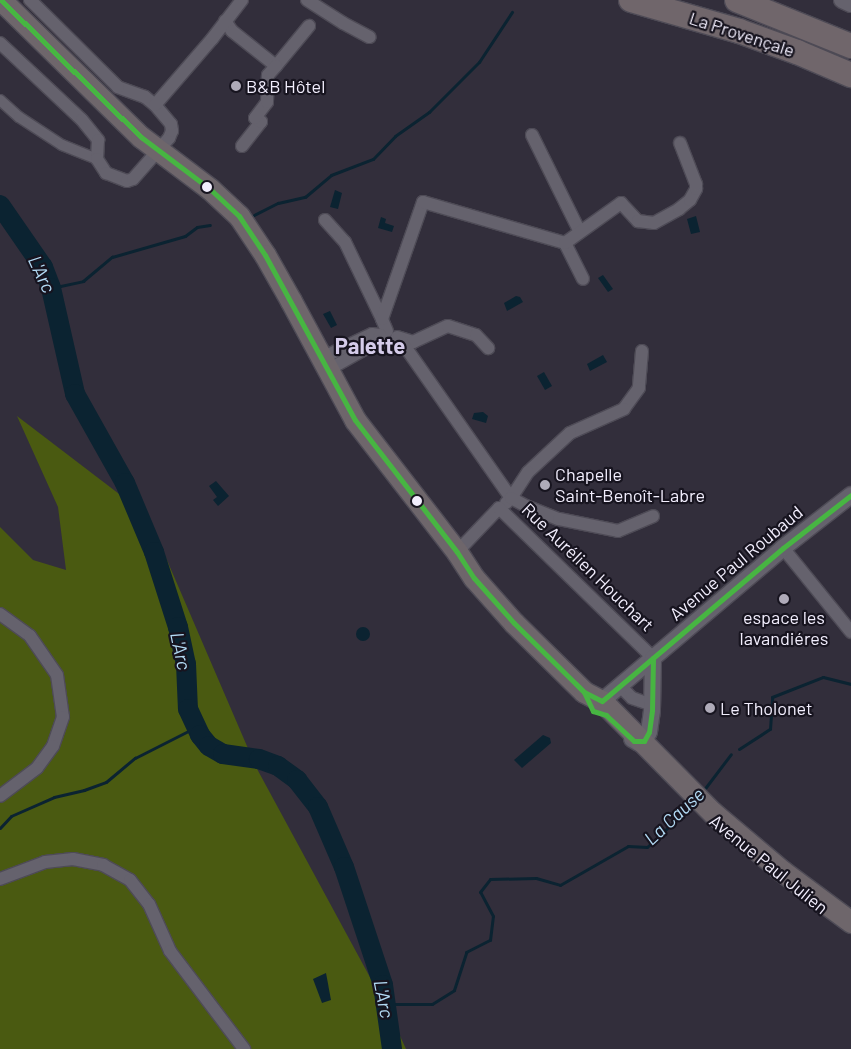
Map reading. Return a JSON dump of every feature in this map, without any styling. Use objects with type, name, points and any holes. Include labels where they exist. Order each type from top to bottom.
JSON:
[{"type":"highway","name":"La Provençale","points":[[631,0],[739,31],[797,52],[851,75]]},
{"type":"highway","name":"La Provençale","points":[[737,0],[851,46]]},
{"type":"main road","name":"Avenue Paul Julien","points":[[0,0],[158,151],[210,189],[238,216],[270,263],[355,420],[457,552],[474,578],[514,623],[595,707],[641,759],[694,799],[780,875],[851,929]]},
{"type":"main road","name":"Avenue Paul Julien","points":[[595,707],[644,741],[694,799]]},
{"type":"main road","name":"Avenue Paul Julien","points":[[711,814],[782,871],[851,922]]},
{"type":"street","points":[[0,100],[19,117],[62,145],[97,159],[106,173],[127,181],[139,175],[169,138],[172,131],[167,117],[155,105],[145,97],[118,86],[30,0]]},
{"type":"street","points":[[155,105],[212,39],[242,0]]},
{"type":"street","points":[[307,0],[369,37]]},
{"type":"street","points":[[842,0],[851,4]]},
{"type":"street","points":[[225,21],[232,31],[276,66]]},
{"type":"street","points":[[242,146],[261,122],[255,118],[267,102],[268,75],[309,26]]},
{"type":"street","points":[[0,43],[82,120],[93,133],[98,140],[97,159]]},
{"type":"street","points":[[532,136],[580,232]]},
{"type":"street","points":[[565,243],[621,203],[638,221],[654,224],[690,200],[696,184],[680,143]]},
{"type":"street","points":[[382,319],[423,202],[565,243],[583,278]]},
{"type":"street","points":[[325,220],[345,242],[382,319],[384,333],[379,341],[325,364]]},
{"type":"street","points":[[384,333],[413,342],[448,326],[476,335],[488,348]]},
{"type":"street","points":[[399,338],[511,498],[526,506],[559,518],[618,532],[653,516]]},
{"type":"street","points":[[499,508],[511,498],[528,472],[570,433],[624,409],[639,388],[642,351]]},
{"type":"street","name":"Avenue Paul Roubaud","points":[[595,707],[783,548],[851,495]]},
{"type":"street","name":"Rue Aurélien Houchart","points":[[457,552],[499,508],[653,658],[652,705],[649,732],[644,741]]},
{"type":"street","points":[[783,548],[851,632]]},
{"type":"street","points":[[0,614],[30,636],[57,675],[63,717],[53,746],[37,768],[0,796]]},
{"type":"street","points":[[619,685],[632,698],[652,705]]},
{"type":"street","points":[[0,879],[45,862],[73,859],[103,865],[130,880],[149,904],[170,951],[244,1049]]},
{"type":"green space","points":[[17,416],[148,516],[256,767],[391,1016],[406,1049],[0,1049],[0,527],[33,560],[66,570],[58,507]]},
{"type":"water","points":[[335,190],[342,193],[338,209],[330,207]]},
{"type":"water","points":[[696,216],[700,232],[691,234],[687,219]]},
{"type":"water","points":[[381,217],[386,219],[385,223],[394,226],[392,232],[378,228]]},
{"type":"water","points":[[603,275],[613,289],[608,292],[598,278]]},
{"type":"water","points":[[516,296],[520,297],[523,302],[507,311],[504,303]]},
{"type":"water","points":[[330,311],[337,325],[331,328],[323,314]]},
{"type":"water","points":[[603,355],[607,362],[590,371],[587,364]]},
{"type":"water","points":[[544,372],[552,386],[545,390],[537,376]]},
{"type":"water","points":[[483,412],[488,416],[486,423],[472,419],[474,413]]},
{"type":"water","points":[[216,481],[229,496],[218,506],[213,500],[217,497],[209,486]]},
{"type":"water","points":[[363,627],[368,629],[370,634],[368,639],[363,641],[358,639],[356,634],[358,629]]},
{"type":"water","points":[[543,735],[550,738],[551,743],[522,768],[514,760]]},
{"type":"water","points":[[326,973],[331,1000],[322,1003],[313,979]]},
{"type":"waterway","points":[[254,215],[278,203],[305,197],[331,175],[373,159],[395,136],[429,112],[479,62],[512,12]]},
{"type":"waterway","name":"L'Arc","points":[[0,205],[43,267],[51,288],[75,394],[125,483],[154,552],[178,627],[186,664],[188,709],[200,735],[209,746],[223,754],[259,759],[278,766],[297,780],[318,807],[344,867],[383,985],[392,1049]]},
{"type":"waterway","points":[[51,288],[83,281],[112,257],[185,236],[197,227],[210,225]]},
{"type":"waterway","name":"La Cause","points":[[739,749],[770,729],[772,697],[823,677],[851,684]]},
{"type":"waterway","points":[[0,828],[11,816],[54,797],[84,790],[106,782],[135,758],[196,727]]},
{"type":"waterway","name":"La Cause","points":[[703,791],[731,754]]},
{"type":"waterway","name":"La Cause","points":[[386,1004],[432,1004],[454,990],[466,952],[490,940],[493,916],[480,892],[490,879],[536,878],[560,885],[628,846],[647,847],[693,804]]},
{"type":"transit line","points":[[1,0],[141,137],[210,189],[239,216],[265,255],[355,420],[457,552],[474,578],[514,623],[584,692],[602,701],[783,548],[851,495]]},
{"type":"transit line","points":[[576,684],[584,692],[593,711],[606,715],[634,741],[644,741],[649,732],[652,710],[653,658]]},
{"type":"place","name":"B&B Hôtel","points":[[236,86]]},
{"type":"place","name":"Chapelle Saint-Benoît-Labre","points":[[545,485]]},
{"type":"place","name":"espace les lavandiéres","points":[[784,599]]},
{"type":"place","name":"Le Tholonet","points":[[710,708]]},
{"type":"district","name":"Palette","points":[[370,346]]}]
